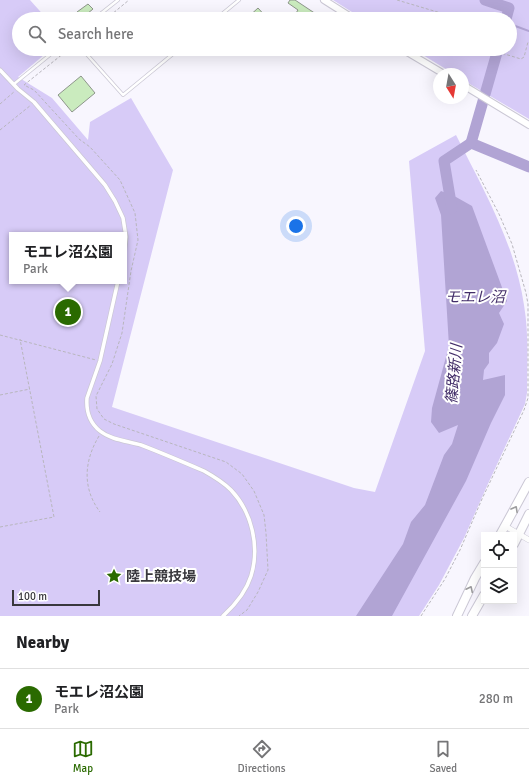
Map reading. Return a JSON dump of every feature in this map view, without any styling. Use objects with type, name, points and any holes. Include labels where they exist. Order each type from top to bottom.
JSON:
[{"type":"main road","points":[[502,532],[529,482]]},
{"type":"main road","points":[[517,538],[529,514]]},
{"type":"main road","points":[[457,616],[481,568]]},
{"type":"main road","points":[[472,616],[481,600]]},
{"type":"street","points":[[324,0],[343,12]]},
{"type":"street","points":[[414,56],[434,68]]},
{"type":"street","points":[[0,70],[34,102],[105,185],[123,218],[125,232]]},
{"type":"street","points":[[469,89],[529,125]]},
{"type":"street","points":[[117,284],[100,361],[87,398],[86,405],[88,412],[91,420],[101,432],[108,436],[140,445],[204,471],[227,486],[239,501],[247,514],[251,528],[254,542],[254,560],[250,577],[244,592],[234,606],[224,616]]},
{"type":"street","points":[[505,526],[529,540]]},
{"type":"lane","points":[[103,12],[118,0]]},
{"type":"lane","points":[[224,12],[239,0]]},
{"type":"lane","points":[[14,84],[48,56]]},
{"type":"lane","points":[[88,56],[123,94],[170,56]]},
{"type":"path","points":[[114,12],[129,0]]},
{"type":"path","points":[[396,0],[437,12]]},
{"type":"path","points":[[513,56],[521,59],[524,57],[528,42],[529,43]]},
{"type":"path","points":[[60,56],[24,85],[34,90],[79,139],[90,147],[120,180],[135,213],[138,240],[131,271],[122,333],[112,364],[96,396],[97,409],[104,419],[114,424],[226,462],[242,474],[246,479],[254,491],[264,515],[268,570],[258,592],[247,610],[239,616]]},
{"type":"path","points":[[0,104],[16,91]]},
{"type":"path","points":[[0,130],[34,102]]},
{"type":"path","points":[[421,616],[445,579],[460,550],[524,410],[529,391],[528,314],[526,293],[512,244],[476,170]]},
{"type":"path","points":[[0,335],[100,361]]},
{"type":"path","points":[[0,527],[54,517],[20,340]]},
{"type":"path","points":[[0,395],[30,389]]},
{"type":"path","points":[[100,512],[91,496],[87,472],[92,450],[101,432]]},
{"type":"shaded area","points":[[0,0],[30,0],[41,12],[12,12],[12,56],[43,56],[18,77],[52,98],[88,140],[90,122],[131,98],[173,170],[112,407],[354,488],[375,492],[425,351],[409,161],[456,135],[497,217],[520,282],[527,327],[527,393],[525,404],[464,538],[439,585],[419,616],[0,616]]},
{"type":"shaded area","points":[[333,0],[529,0],[529,119],[469,84],[469,68],[444,68],[424,56],[517,56],[517,12],[352,12]]},
{"type":"water","name":"モエレ沼","points":[[441,191],[472,206],[507,301],[499,313],[504,324],[497,343],[489,353],[489,363],[484,370],[483,380],[505,375],[505,395],[466,481],[392,616],[356,616],[403,544],[411,522],[425,505],[444,455],[452,444],[458,425],[439,433],[431,422],[432,408],[449,346],[441,215],[435,198]]},
{"type":"building","points":[[290,0],[295,0],[313,12],[297,12],[298,10],[288,3]]},
{"type":"building","points":[[88,4],[93,9],[89,12],[77,12]]},
{"type":"building","points":[[258,8],[262,12],[254,12]]},
{"type":"building","points":[[81,76],[95,93],[72,112],[58,95]]},
{"type":"waterway","points":[[485,0],[509,8],[508,12]]},
{"type":"waterway","points":[[517,27],[529,31]]},
{"type":"waterway","points":[[471,143],[496,56]]},
{"type":"waterway","name":"篠路新川","points":[[471,143],[529,167]]},
{"type":"waterway","name":"篠路新川","points":[[452,209],[444,161],[471,143]]},
{"type":"place","name":"モエレ沼公園","points":[[68,312]]},
{"type":"place","name":"陸上競技場","points":[[114,576]]}]
